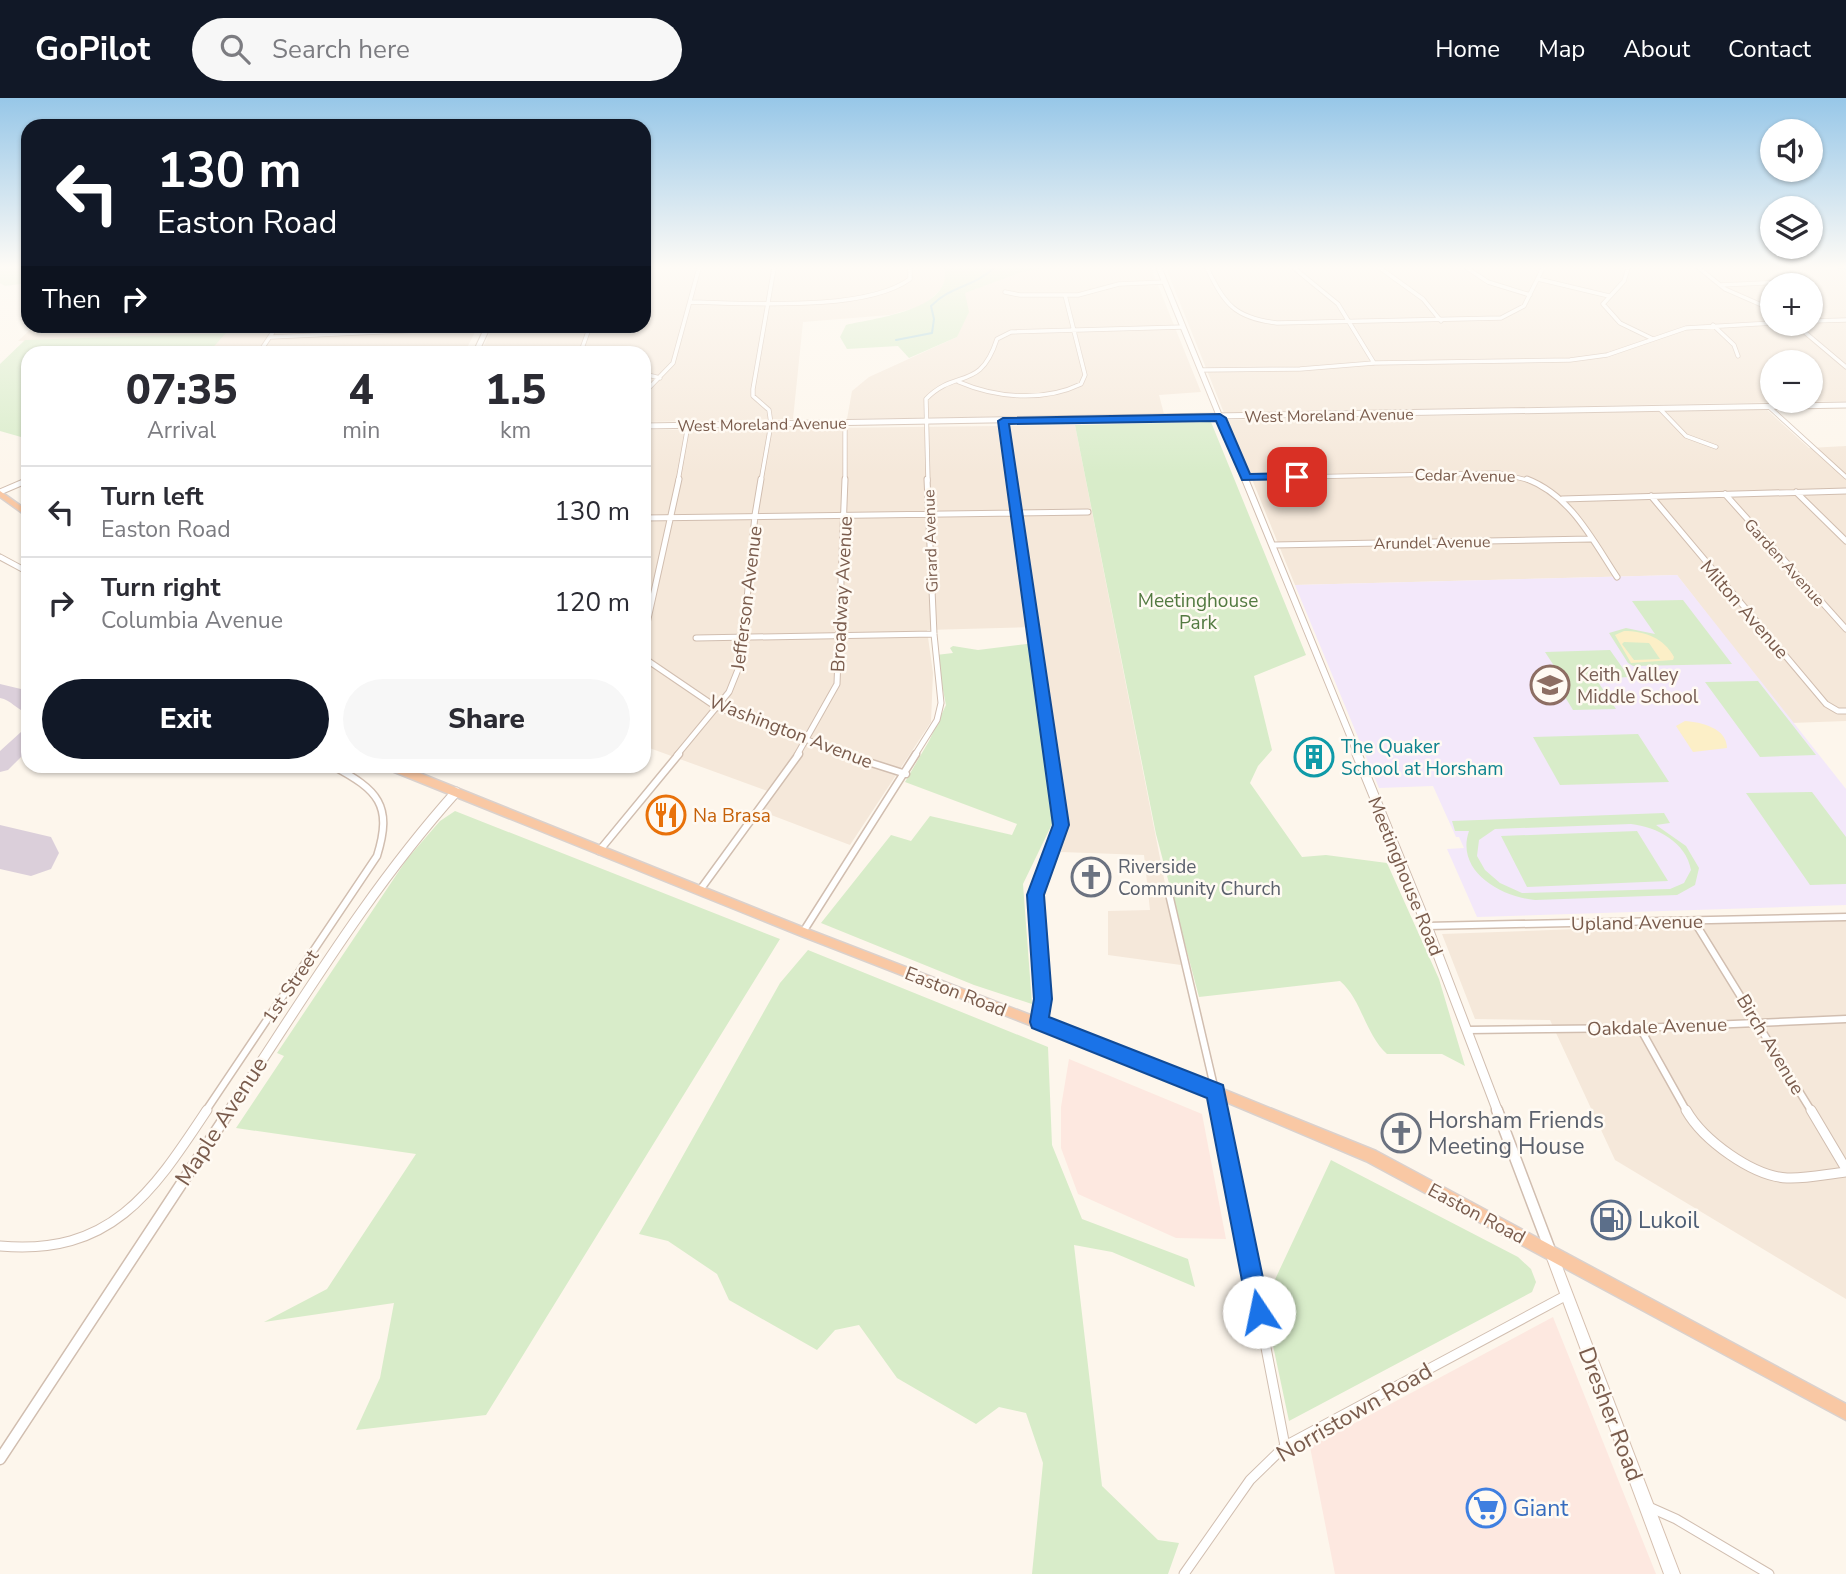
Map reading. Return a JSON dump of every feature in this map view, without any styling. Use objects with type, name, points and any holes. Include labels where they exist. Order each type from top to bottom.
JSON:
[{"type":"highway","points":[[0,492],[21,509]]},
{"type":"highway","name":"Easton Road","points":[[408,773],[803,932],[1216,1092],[1371,1156],[1846,1412]]},
{"type":"main road","name":"Dresher Road","points":[[1551,1253],[1672,1574]]},
{"type":"street","points":[[264,346],[271,337],[277,337]]},
{"type":"street","points":[[651,386],[673,363],[680,337]]},
{"type":"street","points":[[762,337],[753,393],[769,410],[771,424]]},
{"type":"street","name":"Girard Avenue","points":[[803,932],[906,774],[937,720],[939,712],[925,402],[937,389],[959,382],[984,367],[991,359],[995,342],[1001,337]]},
{"type":"street","points":[[959,382],[976,391],[992,394],[1059,393],[1072,389],[1082,384],[1085,375],[1075,337]]},
{"type":"street","name":"Meetinghouse Road","points":[[1187,337],[1274,545],[1341,718],[1427,926],[1551,1253]]},
{"type":"street","points":[[1358,337],[1374,363]]},
{"type":"street","points":[[1649,337],[1653,339]]},
{"type":"street","points":[[1200,370],[1300,369],[1374,363],[1570,360],[1607,355],[1659,337]]},
{"type":"street","points":[[1725,337],[1734,345],[1738,356]]},
{"type":"street","points":[[1810,337],[1846,367]]},
{"type":"street","points":[[651,375],[660,377]]},
{"type":"street","name":"West Moreland Avenue","points":[[1823,405],[1846,405]]},
{"type":"street","name":"West Moreland Avenue","points":[[651,426],[1220,418],[1760,406]]},
{"type":"street","points":[[1660,409],[1686,436],[1716,447]]},
{"type":"street","points":[[1776,413],[1846,477]]},
{"type":"street","points":[[1003,421],[1061,825],[1035,895],[1043,999],[1039,1022]]},
{"type":"street","name":"Broadway Avenue","points":[[700,890],[807,742],[837,684],[845,514],[845,423]]},
{"type":"street","name":"Jefferson Avenue","points":[[599,851],[729,692],[738,676],[755,515],[771,424]]},
{"type":"street","points":[[651,607],[672,517],[688,425]]},
{"type":"street","name":"Cedar Avenue","points":[[1246,478],[1507,473],[1536,480],[1562,499],[1617,577]]},
{"type":"street","points":[[0,492],[21,483]]},
{"type":"street","points":[[1562,499],[1846,491]]},
{"type":"street","points":[[1796,492],[1846,541]]},
{"type":"street","name":"Garden Avenue","points":[[1725,494],[1846,629]]},
{"type":"street","name":"Milton Avenue","points":[[1651,496],[1825,704],[1838,711],[1846,711]]},
{"type":"street","points":[[651,518],[1088,512]]},
{"type":"street","name":"Arundel Avenue","points":[[1274,545],[1591,539]]},
{"type":"street","points":[[0,557],[21,568]]},
{"type":"street","points":[[696,638],[934,634]]},
{"type":"street","name":"Washington Avenue","points":[[651,663],[716,707],[807,742],[906,774]]},
{"type":"street","name":"1st Street","points":[[0,1246],[27,1249],[53,1247],[90,1234],[124,1214],[162,1177],[377,856],[386,826],[381,803],[371,788],[345,773]]},
{"type":"street","name":"Maple Avenue","points":[[0,1459],[363,908],[412,841],[456,792]]},
{"type":"street","points":[[1169,894],[1216,1092],[1285,1446]]},
{"type":"street","name":"Upland Avenue","points":[[1427,926],[1846,917]]},
{"type":"street","name":"Birch Avenue","points":[[1694,921],[1759,1023],[1846,1170]]},
{"type":"street","name":"Oakdale Avenue","points":[[1468,1030],[1640,1028],[1846,1019]]},
{"type":"street","points":[[1640,1028],[1692,1121],[1724,1151],[1763,1173],[1787,1178],[1846,1170]]},
{"type":"street","name":"Norristown Road","points":[[1184,1574],[1250,1480],[1285,1446],[1565,1296]]},
{"type":"street","points":[[1647,1507],[1676,1519],[1769,1574]]},
{"type":"shaded area","points":[[22,337],[125,337],[18,341]]},
{"type":"shaded area","points":[[222,337],[473,337],[468,346],[214,346]]},
{"type":"shaded area","points":[[488,337],[801,337],[793,419],[651,422],[651,346],[484,346]]},
{"type":"shaded area","points":[[957,337],[1179,337],[1201,392],[1159,395],[1164,414],[847,419],[852,391],[869,377]]},
{"type":"shaded area","points":[[1194,337],[1846,337],[1846,401],[1823,401],[1823,350],[1760,350],[1760,403],[1224,413]]},
{"type":"shaded area","points":[[1760,409],[1760,413],[1770,413],[1809,448],[1846,446],[1846,721],[1791,723],[1677,575],[1295,585],[1228,420]]},
{"type":"shaded area","points":[[1075,425],[1181,965],[1108,955],[1108,911],[1150,910],[1144,855],[1061,852],[1066,827],[1037,627],[927,630],[933,673],[931,722],[850,845],[761,811],[773,793],[651,749],[651,430]]},
{"type":"shaded area","name":"Keith Valley Middle School","points":[[1677,575],[1846,789],[1846,905],[1477,917],[1447,849],[1464,848],[1459,837],[1456,837],[1433,786],[1379,788],[1295,585]]},
{"type":"shaded area","points":[[1846,919],[1846,1299],[1615,1160],[1550,1020],[1475,1019],[1442,934]]},
{"type":"shaded area","points":[[1069,1059],[1202,1114],[1226,1239],[1176,1238],[1078,1194],[1061,1148],[1061,1107]]},
{"type":"shaded area","points":[[1553,1317],[1656,1574],[1335,1574],[1310,1447]]},
{"type":"green space","points":[[223,337],[214,346],[21,346],[21,437],[0,431],[0,364],[25,340]]},
{"type":"green space","points":[[840,337],[957,337],[909,358],[898,346],[847,349]]},
{"type":"green space","name":"Meetinghouse Park","points":[[1211,422],[1306,655],[1254,676],[1272,750],[1258,766],[1250,783],[1302,857],[1326,855],[1387,863],[1439,979],[1465,1066],[1442,1054],[1387,1054],[1373,1037],[1354,998],[1340,981],[1199,997],[1156,834],[1075,425]]},
{"type":"green space","points":[[1683,600],[1732,664],[1633,666],[1628,663],[1609,633],[1626,628],[1655,634],[1632,601]]},
{"type":"green space","points":[[1035,643],[1053,822],[1023,884],[1032,1004],[974,985],[821,923],[891,835],[911,841],[930,816],[1012,835],[1017,824],[905,782],[946,705],[936,655],[953,653],[950,648],[953,646],[978,650]]},
{"type":"green space","points":[[1610,650],[1629,677],[1596,679],[1616,709],[1573,710],[1554,679],[1562,678],[1545,652]]},
{"type":"green space","points":[[1758,681],[1816,755],[1760,757],[1705,682]]},
{"type":"green space","points":[[1638,734],[1669,782],[1560,785],[1533,737]]},
{"type":"green space","points":[[1812,792],[1846,837],[1846,884],[1810,885],[1746,793]]},
{"type":"green space","points":[[455,811],[780,939],[486,1415],[356,1430],[380,1378],[394,1303],[264,1322],[327,1289],[416,1154],[236,1128],[284,1056],[277,1053],[407,859],[440,821]]},
{"type":"green space","points":[[1664,813],[1670,823],[1656,825],[1686,846],[1699,868],[1695,885],[1677,895],[1535,900],[1522,898],[1495,887],[1475,870],[1466,845],[1469,831],[1455,831],[1452,821]],"holes":[[[1631,824],[1660,832],[1683,851],[1691,870],[1684,883],[1670,889],[1522,893],[1500,883],[1485,870],[1477,856],[1479,840],[1495,829]]]},
{"type":"green space","points":[[1637,831],[1668,881],[1527,887],[1501,836]]},
{"type":"green space","points":[[808,950],[1048,1047],[1052,1145],[1082,1219],[1188,1259],[1195,1287],[1112,1252],[1074,1245],[1102,1486],[1158,1540],[1179,1543],[1168,1574],[1032,1574],[1043,1463],[1026,1413],[999,1407],[976,1424],[897,1378],[859,1325],[835,1330],[817,1350],[729,1300],[717,1274],[668,1241],[639,1234],[780,983]]},
{"type":"green space","points":[[1331,1160],[1518,1257],[1531,1269],[1536,1282],[1532,1292],[1289,1421],[1264,1303]]},
{"type":"sand","points":[[1632,631],[1653,637],[1670,650],[1673,660],[1631,663],[1615,635]],"holes":[[[1649,643],[1660,659],[1634,660],[1622,644]]]},
{"type":"sand","points":[[1685,721],[1712,727],[1723,735],[1727,748],[1693,752],[1676,726]]},
{"type":"waterway","points":[[896,340],[912,337]]},
{"type":"taxiway","points":[[0,691],[14,694],[21,700]]},
{"type":"taxiway","points":[[0,764],[21,744]]},
{"type":"runway","points":[[0,847],[31,853]]},
{"type":"place","name":"Keith Valley Middle School","points":[[1550,685]]},
{"type":"place","name":"The Quaker School at Horsham","points":[[1314,757]]},
{"type":"place","name":"Na Brasa","points":[[666,815]]},
{"type":"place","name":"Riverside Community Church","points":[[1091,877]]},
{"type":"place","name":"Horsham Friends Meeting House","points":[[1401,1133]]},
{"type":"place","name":"Lukoil","points":[[1611,1220]]},
{"type":"place","name":"Giant","points":[[1486,1508]]},
{"type":"route","points":[[1259,1312],[1216,1092],[1039,1022],[1043,999],[1035,895],[1061,825],[1003,421],[1220,418],[1246,478],[1297,477]]}]
